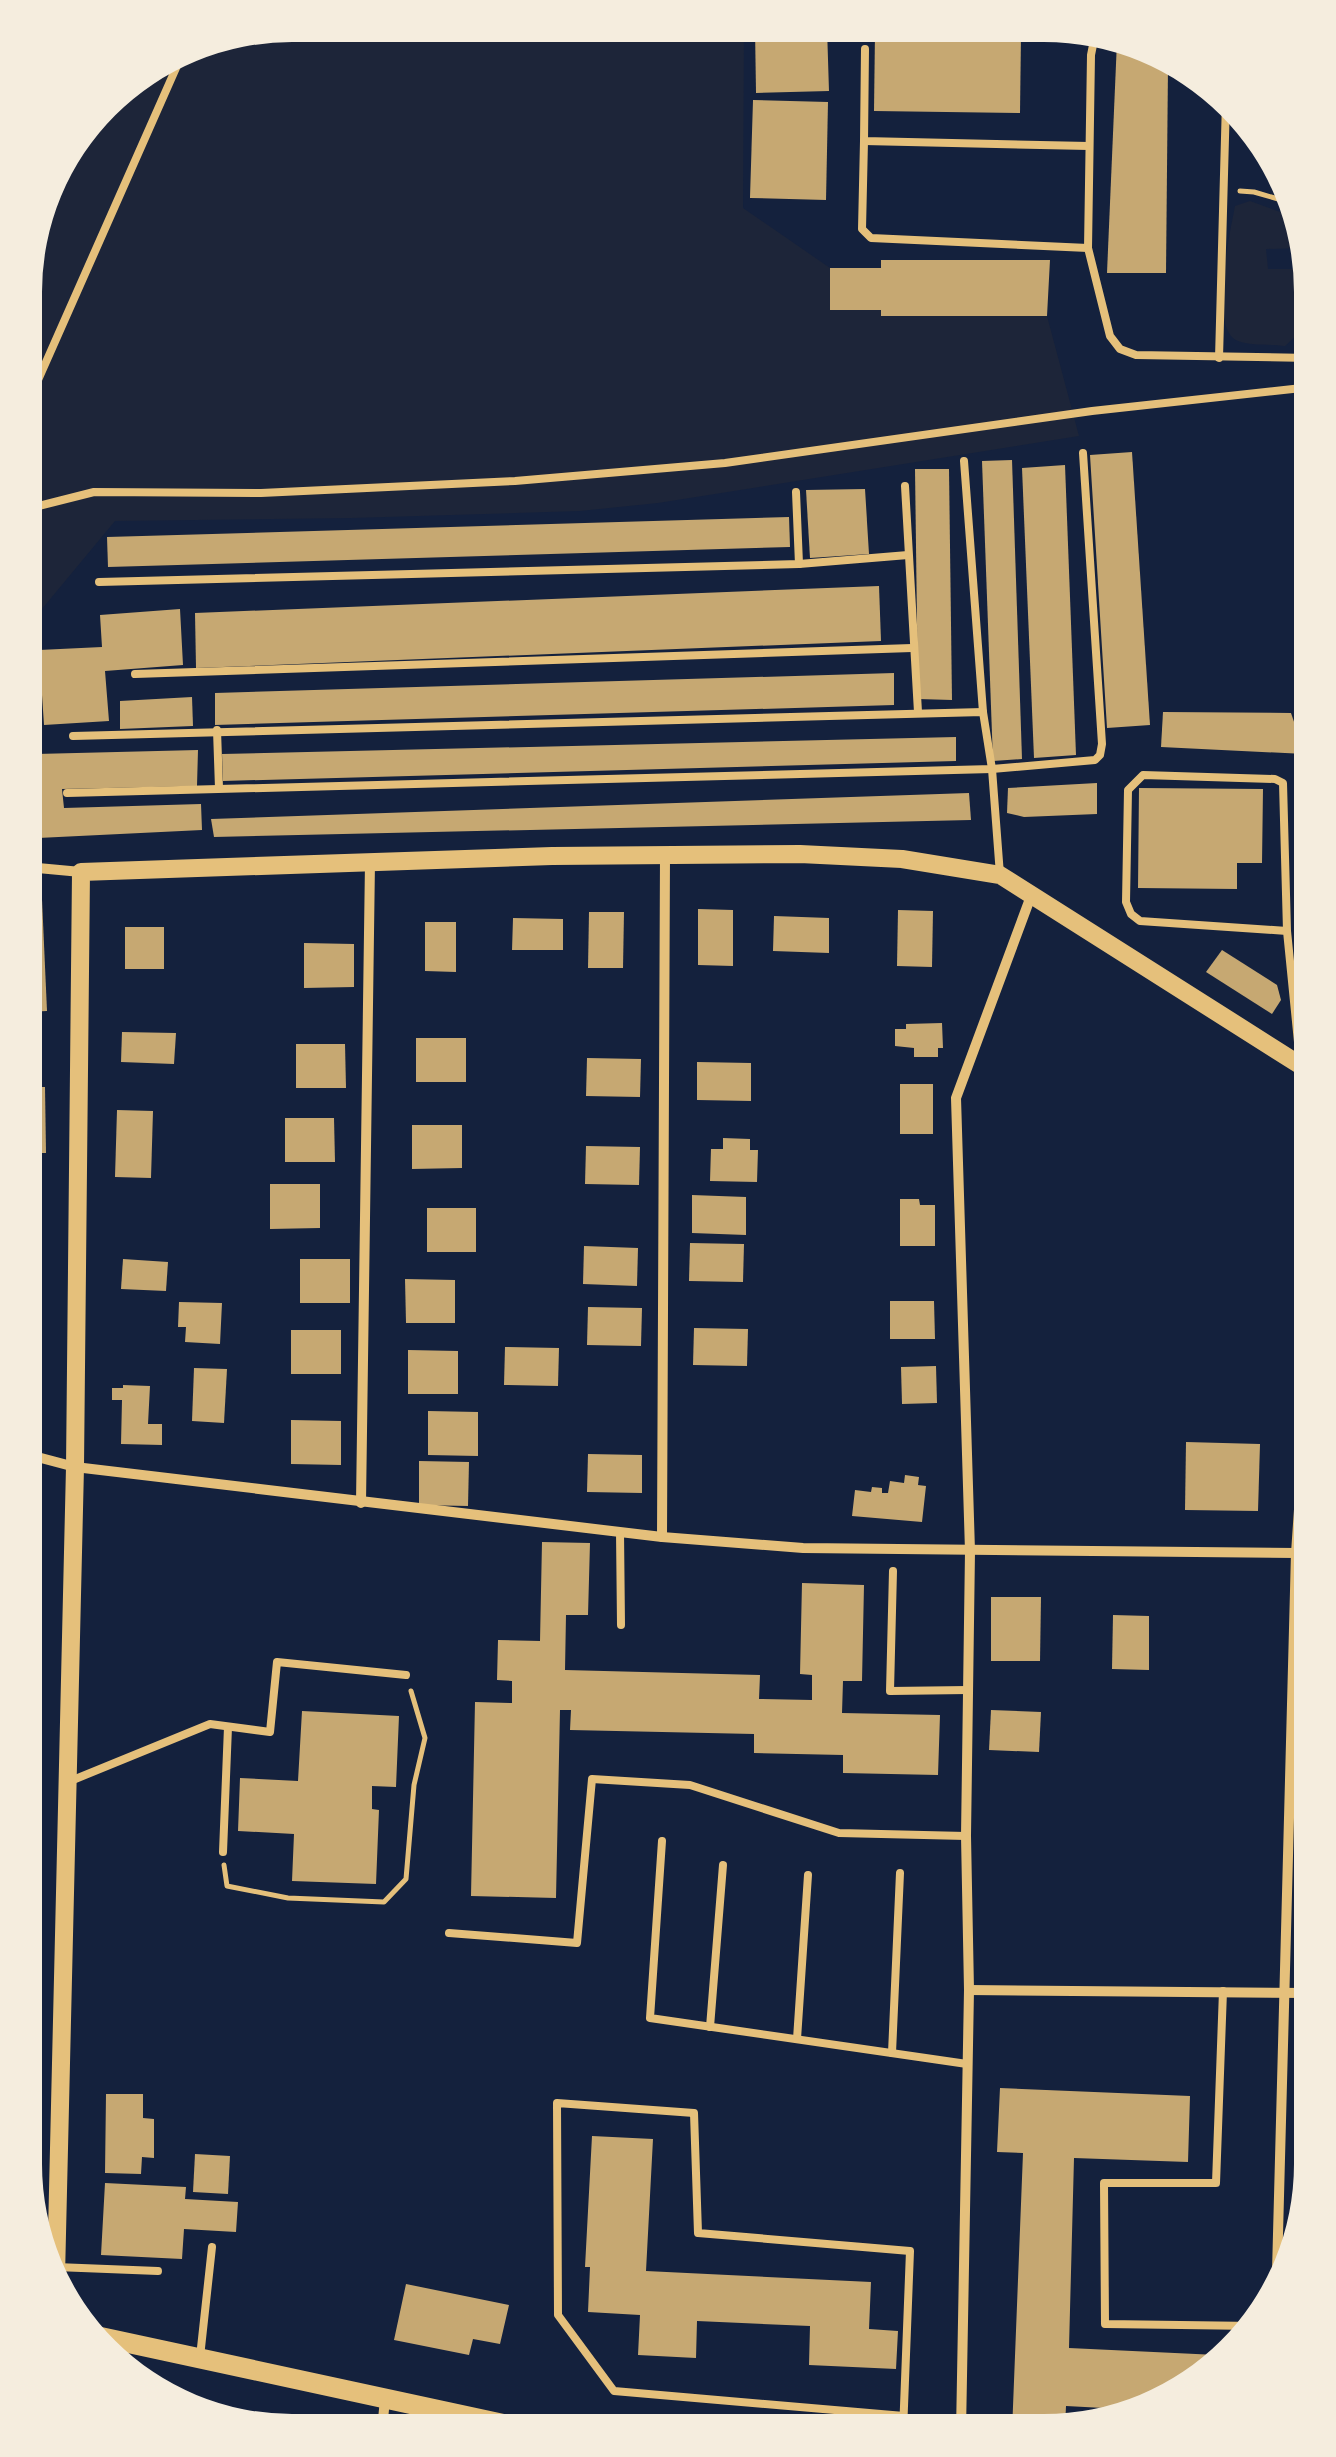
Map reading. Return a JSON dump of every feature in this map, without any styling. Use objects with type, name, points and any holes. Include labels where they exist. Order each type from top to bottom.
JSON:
[{"type":"main road","points":[[124,2348],[458,2414]]},
{"type":"street","points":[[42,868],[80,872],[665,855],[800,854],[902,859],[1000,875],[1294,1061]]},
{"type":"street","points":[[662,1537],[665,855]]},
{"type":"street","points":[[360,1503],[370,862]]},
{"type":"street","points":[[57,2247],[75,1467],[80,872]]},
{"type":"street","points":[[960,2414],[969,1990],[966,1836],[970,1551],[956,1098],[1030,896]]},
{"type":"street","points":[[42,1458],[75,1467],[360,1503],[662,1537],[803,1548],[1293,1553]]},
{"type":"street","points":[[1282,2238],[1283,1991],[1293,1645]]},
{"type":"street","points":[[969,1990],[1293,1992]]},
{"type":"street","points":[[384,2414],[385,2398]]},
{"type":"lane","points":[[1092,47],[1088,248],[1110,336],[1120,349],[1136,355],[1294,358]]},
{"type":"lane","points":[[865,50],[862,229],[871,238],[1088,248]]},
{"type":"lane","points":[[42,371],[174,73]]},
{"type":"lane","points":[[1218,358],[1225,122]]},
{"type":"lane","points":[[864,142],[1089,146]]},
{"type":"lane","points":[[42,505],[94,492],[261,492],[515,481],[725,463],[1092,411],[1294,389]]},
{"type":"lane","points":[[67,794],[992,769],[1095,760],[1100,755],[1083,453]]},
{"type":"lane","points":[[964,462],[1000,875]]},
{"type":"lane","points":[[905,486],[918,712]]},
{"type":"lane","points":[[796,492],[800,564]]},
{"type":"lane","points":[[98,582],[800,564],[908,555]]},
{"type":"lane","points":[[135,674],[912,648]]},
{"type":"lane","points":[[73,736],[983,712]]},
{"type":"lane","points":[[217,730],[219,788]]},
{"type":"lane","points":[[1287,931],[1140,921],[1131,914],[1126,902],[1128,790],[1143,775],[1275,778],[1283,782],[1287,931],[1294,982]]},
{"type":"lane","points":[[620,1532],[621,1625]]},
{"type":"lane","points":[[893,1571],[890,1691],[968,1690]]},
{"type":"lane","points":[[68,1782],[210,1724],[270,1732],[277,1662],[406,1674]]},
{"type":"lane","points":[[222,1852],[228,1727]]},
{"type":"lane","points":[[449,1934],[577,1943],[592,1779],[690,1785],[839,1832],[966,1836]]},
{"type":"lane","points":[[662,1841],[650,2018],[967,2064]]},
{"type":"lane","points":[[710,2027],[723,1865]]},
{"type":"lane","points":[[892,2053],[900,1873]]},
{"type":"lane","points":[[796,2039],[808,1876]]},
{"type":"lane","points":[[1223,1991],[1216,2183],[1104,2183],[1106,2324],[1234,2326]]},
{"type":"lane","points":[[881,2414],[614,2391],[558,2316],[557,2103],[694,2113],[698,2233],[910,2251],[904,2414]]},
{"type":"lane","points":[[200,2360],[212,2247]]},
{"type":"lane","points":[[67,2272],[158,2271]]},
{"type":"path","points":[[1222,191],[1254,192],[1274,198]]},
{"type":"path","points":[[222,1852],[226,1886],[288,1898],[384,1902],[406,1880],[414,1786],[425,1738],[406,1674]]},
{"type":"shaded area","points":[[293,42],[744,42],[743,208],[830,268],[830,310],[881,310],[882,316],[1047,316],[1079,436],[658,503],[580,511],[115,521],[42,609],[42,293],[56,212],[68,182],[94,140],[154,85],[212,56],[244,47]]},
{"type":"shaded area","points":[[1250,201],[1280,212],[1290,248],[1266,249],[1268,269],[1292,269],[1294,338],[1285,346],[1238,341],[1229,333],[1224,319],[1223,280],[1235,206]]},
{"type":"building","points":[[755,42],[827,42],[829,91],[756,93]]},
{"type":"building","points":[[875,42],[1021,42],[1020,113],[874,111]]},
{"type":"building","points":[[1116,54],[1168,76],[1166,273],[1107,273]]},
{"type":"building","points":[[753,100],[828,102],[826,200],[750,198]]},
{"type":"building","points":[[881,260],[1050,260],[1047,316],[881,316],[881,310],[830,310],[830,268],[881,268]]},
{"type":"building","points":[[1132,452],[1150,725],[1107,728],[1090,455]]},
{"type":"building","points":[[1012,460],[1022,759],[993,761],[982,461]]},
{"type":"building","points":[[1065,465],[1076,755],[1034,758],[1022,468]]},
{"type":"building","points":[[915,469],[949,469],[952,700],[918,699]]},
{"type":"building","points":[[865,489],[869,554],[810,558],[806,490]]},
{"type":"building","points":[[789,517],[790,547],[108,567],[107,537]]},
{"type":"building","points":[[879,586],[881,641],[196,668],[195,613]]},
{"type":"building","points":[[180,609],[183,665],[105,671],[109,721],[44,725],[42,650],[102,647],[100,615]]},
{"type":"building","points":[[894,673],[894,705],[215,725],[215,693]]},
{"type":"building","points":[[192,697],[193,726],[120,729],[120,701]]},
{"type":"building","points":[[1163,712],[1291,713],[1294,721],[1294,753],[1161,747]]},
{"type":"building","points":[[956,737],[956,761],[223,781],[222,754]]},
{"type":"building","points":[[198,750],[197,786],[62,789],[64,808],[201,804],[202,830],[42,838],[42,754]]},
{"type":"building","points":[[1097,783],[1097,814],[1024,817],[1007,813],[1008,788]]},
{"type":"building","points":[[1139,788],[1263,789],[1262,863],[1237,863],[1237,889],[1138,888]]},
{"type":"building","points":[[969,793],[971,820],[214,837],[211,819]]},
{"type":"building","points":[[42,899],[47,1011],[42,1011]]},
{"type":"building","points":[[698,909],[733,910],[733,966],[698,965]]},
{"type":"building","points":[[898,910],[933,911],[932,967],[897,966]]},
{"type":"building","points":[[589,912],[624,912],[623,968],[588,968]]},
{"type":"building","points":[[774,916],[829,918],[829,953],[773,951]]},
{"type":"building","points":[[513,918],[563,919],[563,950],[512,950]]},
{"type":"building","points":[[425,922],[456,922],[456,972],[425,971]]},
{"type":"building","points":[[125,927],[164,927],[164,969],[125,969]]},
{"type":"building","points":[[304,943],[354,944],[354,987],[304,988]]},
{"type":"building","points":[[1222,950],[1277,985],[1281,1000],[1272,1014],[1206,972]]},
{"type":"building","points":[[942,1023],[943,1048],[938,1048],[938,1057],[914,1057],[914,1048],[895,1046],[895,1029],[906,1029],[906,1024]]},
{"type":"building","points":[[122,1032],[176,1033],[174,1064],[121,1062]]},
{"type":"building","points":[[416,1038],[466,1038],[466,1082],[416,1082]]},
{"type":"building","points":[[296,1044],[345,1044],[346,1088],[296,1088]]},
{"type":"building","points":[[587,1058],[641,1059],[640,1097],[586,1096]]},
{"type":"building","points":[[697,1062],[751,1063],[751,1101],[697,1100]]},
{"type":"building","points":[[900,1084],[933,1084],[933,1134],[900,1134]]},
{"type":"building","points":[[42,1087],[45,1087],[46,1153],[42,1153]]},
{"type":"building","points":[[117,1110],[153,1111],[151,1178],[115,1177]]},
{"type":"building","points":[[285,1118],[334,1118],[335,1162],[285,1162]]},
{"type":"building","points":[[412,1125],[462,1125],[462,1168],[412,1169]]},
{"type":"building","points":[[723,1138],[750,1139],[750,1150],[758,1150],[757,1182],[710,1181],[711,1149],[723,1149]]},
{"type":"building","points":[[586,1146],[640,1147],[639,1185],[585,1184]]},
{"type":"building","points":[[270,1184],[320,1184],[320,1228],[270,1229]]},
{"type":"building","points":[[692,1195],[746,1197],[746,1235],[692,1233]]},
{"type":"building","points":[[900,1199],[919,1199],[920,1205],[935,1205],[935,1246],[900,1246]]},
{"type":"building","points":[[427,1208],[476,1208],[476,1252],[427,1252]]},
{"type":"building","points":[[690,1243],[744,1244],[743,1282],[689,1281]]},
{"type":"building","points":[[584,1246],[638,1248],[637,1286],[583,1284]]},
{"type":"building","points":[[123,1259],[168,1262],[166,1291],[121,1289]]},
{"type":"building","points":[[300,1259],[350,1259],[350,1303],[300,1303]]},
{"type":"building","points":[[405,1279],[455,1280],[455,1323],[406,1323]]},
{"type":"building","points":[[890,1301],[934,1301],[935,1339],[890,1339]]},
{"type":"building","points":[[179,1302],[222,1303],[220,1344],[185,1342],[186,1327],[178,1327]]},
{"type":"building","points":[[588,1307],[642,1308],[641,1346],[587,1345]]},
{"type":"building","points":[[694,1328],[748,1329],[747,1366],[693,1365]]},
{"type":"building","points":[[291,1330],[341,1330],[341,1374],[291,1374]]},
{"type":"building","points":[[505,1347],[559,1348],[558,1386],[504,1385]]},
{"type":"building","points":[[408,1350],[458,1351],[458,1394],[408,1394]]},
{"type":"building","points":[[936,1366],[937,1403],[902,1404],[901,1367]]},
{"type":"building","points":[[194,1368],[227,1369],[224,1423],[192,1421]]},
{"type":"building","points":[[150,1386],[148,1424],[162,1424],[162,1445],[121,1444],[122,1400],[112,1400],[112,1388]]},
{"type":"building","points":[[428,1411],[478,1412],[478,1456],[428,1455]]},
{"type":"building","points":[[291,1420],[341,1421],[341,1465],[291,1464]]},
{"type":"building","points":[[1186,1442],[1260,1444],[1258,1511],[1185,1510]]},
{"type":"building","points":[[588,1454],[642,1455],[642,1493],[587,1492]]},
{"type":"building","points":[[419,1461],[469,1462],[468,1506],[419,1505]]},
{"type":"building","points":[[905,1475],[919,1477],[918,1485],[926,1486],[922,1522],[852,1516],[855,1490],[871,1492],[872,1487],[888,1493],[890,1481],[904,1483]]},
{"type":"building","points":[[542,1542],[590,1543],[588,1615],[566,1615],[565,1670],[760,1675],[759,1699],[812,1700],[812,1675],[800,1674],[802,1583],[864,1585],[862,1681],[843,1681],[842,1713],[940,1715],[938,1775],[843,1773],[843,1755],[754,1753],[754,1734],[570,1730],[571,1710],[560,1710],[556,1898],[471,1896],[475,1702],[512,1703],[512,1681],[497,1680],[498,1640],[540,1641]]},
{"type":"building","points":[[991,1597],[1041,1597],[1040,1661],[991,1661]]},
{"type":"building","points":[[1113,1615],[1149,1616],[1149,1670],[1112,1669]]},
{"type":"building","points":[[991,1710],[1041,1712],[1039,1752],[989,1750]]},
{"type":"building","points":[[302,1711],[399,1716],[396,1787],[372,1786],[372,1809],[379,1810],[376,1884],[292,1881],[294,1834],[238,1831],[240,1778],[298,1781]]},
{"type":"building","points":[[1000,2088],[1190,2096],[1188,2162],[1074,2158],[1069,2348],[1205,2354],[1154,2389],[1108,2406],[1066,2406],[1066,2413],[1013,2414],[1023,2153],[997,2152]]},
{"type":"building","points":[[106,2094],[143,2094],[143,2118],[154,2119],[154,2158],[142,2157],[141,2174],[105,2173]]},
{"type":"building","points":[[592,2136],[653,2139],[646,2271],[871,2282],[869,2329],[898,2331],[896,2369],[809,2365],[810,2326],[697,2321],[696,2358],[638,2355],[640,2315],[588,2312],[590,2267],[585,2267]]},
{"type":"building","points":[[195,2154],[230,2156],[228,2194],[193,2192]]},
{"type":"building","points":[[105,2183],[186,2187],[185,2199],[238,2202],[236,2232],[184,2229],[182,2259],[101,2255]]},
{"type":"building","points":[[406,2284],[509,2305],[500,2344],[473,2339],[469,2355],[394,2340]]}]
